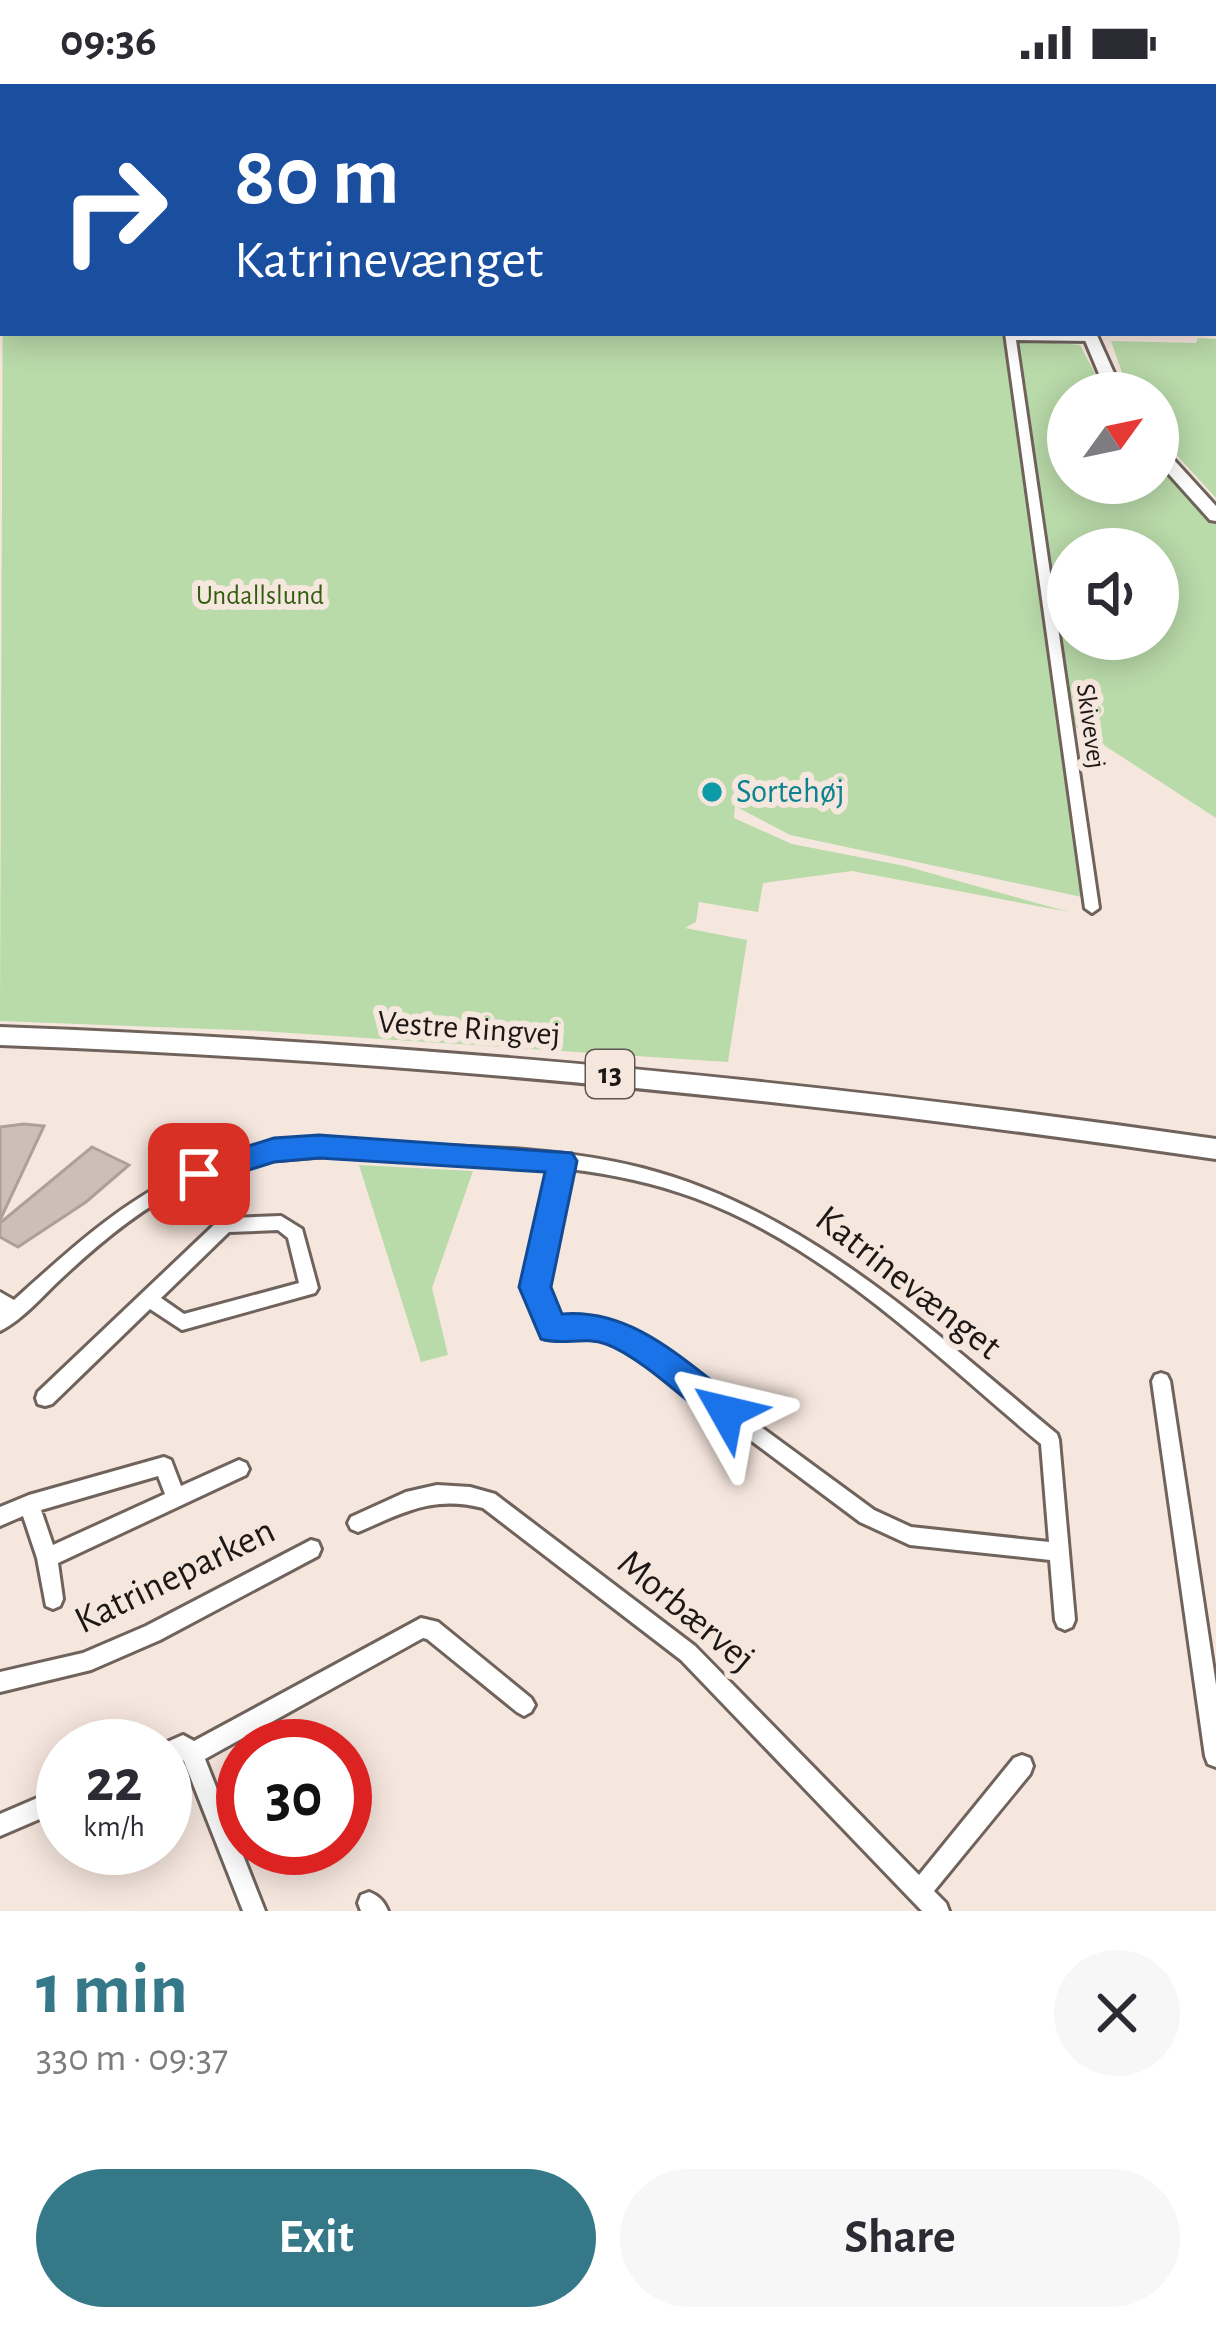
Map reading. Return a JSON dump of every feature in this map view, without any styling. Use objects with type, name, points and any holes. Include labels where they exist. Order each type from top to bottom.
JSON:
[{"type":"main road","name":"Skivevej","points":[[1089,336],[1106,372]]},
{"type":"main road","points":[[1179,475],[1216,516]]},
{"type":"main road","name":"Vestre Ringvej","points":[[0,1036],[292,1049],[559,1069],[881,1102],[1216,1149]]},
{"type":"street","name":"Skivevej","points":[[1011,336],[1092,908]]},
{"type":"street","points":[[5,1311],[119,1220],[199,1174],[274,1150],[319,1147],[562,1161],[535,1287],[552,1329],[590,1325],[620,1333],[867,1516],[910,1536],[1059,1552]]},
{"type":"street","name":"Katrinevænget","points":[[562,1161],[644,1175],[711,1196],[818,1253],[1050,1440],[1065,1620]]},
{"type":"street","points":[[199,1174],[225,1225]]},
{"type":"street","points":[[45,1398],[225,1225],[280,1223],[296,1234],[309,1288],[182,1322],[151,1300]]},
{"type":"street","points":[[1161,1381],[1216,1756]]},
{"type":"street","name":"Katrineparken","points":[[0,1517],[29,1504],[164,1466],[176,1498]]},
{"type":"street","name":"Katrineparken","points":[[47,1558],[239,1469]]},
{"type":"street","name":"Morbærvej","points":[[358,1522],[394,1504],[436,1492],[461,1491],[488,1500],[688,1653],[938,1911]]},
{"type":"street","name":"Katrineparken","points":[[29,1504],[47,1558],[53,1599]]},
{"type":"street","name":"Katrineparken","points":[[0,1682],[84,1663],[153,1633],[311,1549]]},
{"type":"street","points":[[254,1911],[192,1754],[421,1628],[431,1630],[524,1705]]},
{"type":"street","points":[[919,1892],[1022,1766]]},
{"type":"street","points":[[0,1825],[36,1810]]},
{"type":"green space","name":"Undallslund","points":[[3,336],[1004,336],[1082,897],[790,835],[735,806],[734,818],[792,844],[905,866],[1069,912],[852,871],[763,883],[758,912],[699,902],[696,922],[685,928],[747,940],[728,1062],[260,1031],[0,1021]]},
{"type":"green space","points":[[1198,338],[1216,339],[1216,498],[1179,458],[1179,372],[1122,372],[1111,341],[1196,343]]},
{"type":"green space","points":[[1016,340],[1080,345],[1094,372],[1047,372],[1047,504],[1179,504],[1179,484],[1216,524],[1216,818],[1073,725],[1063,660],[1179,660],[1179,528],[1047,528],[1047,549]]},
{"type":"green space","points":[[359,1165],[473,1171],[432,1288],[448,1355],[421,1362]]},
{"type":"building","points":[[44,1126],[0,1220],[0,1127]]},
{"type":"building","points":[[92,1147],[129,1165],[86,1202],[18,1247],[0,1237],[0,1223]]},
{"type":"place","name":"Sortehøj","points":[[712,792]]},
{"type":"route","points":[[199,1174],[274,1150],[319,1147],[562,1161],[535,1287],[552,1329],[590,1325],[620,1333],[726,1412]]}]
